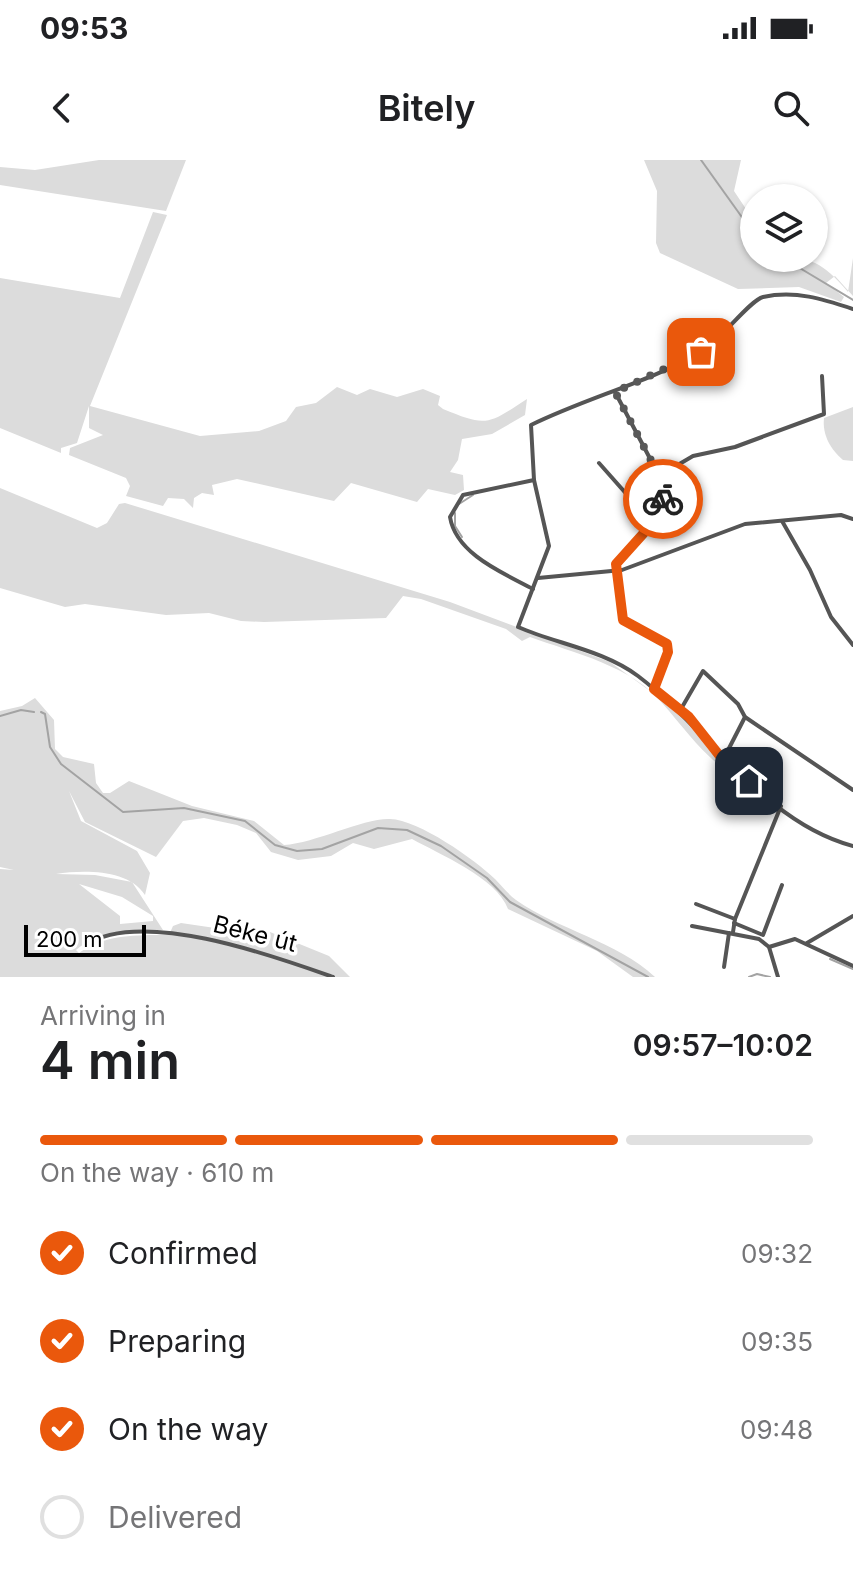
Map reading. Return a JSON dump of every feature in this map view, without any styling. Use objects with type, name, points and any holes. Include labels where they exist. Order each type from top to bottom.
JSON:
[{"type":"street","points":[[853,309],[802,293],[758,299],[701,352],[615,392],[531,425],[534,480],[549,541],[518,627],[615,662],[681,710],[723,760],[781,806],[820,833],[853,846]]},
{"type":"street","points":[[654,689],[669,646],[623,620],[615,569],[621,555],[662,511],[665,487],[672,471],[686,459],[755,440],[826,412],[822,376]]},
{"type":"street","points":[[615,392],[665,487]]},
{"type":"street","points":[[599,463],[653,524]]},
{"type":"street","points":[[533,589],[494,567],[463,543],[457,537],[450,517],[457,500],[463,495],[534,480]]},
{"type":"street","points":[[538,578],[622,570],[745,524],[841,515],[853,519]]},
{"type":"street","points":[[782,521],[810,570],[831,617],[853,645]]},
{"type":"street","points":[[681,710],[703,671],[738,704],[745,717],[853,790]]},
{"type":"street","points":[[723,760],[745,717]]},
{"type":"street","points":[[724,967],[734,921],[781,806]]},
{"type":"street","points":[[696,904],[763,935],[782,885]]},
{"type":"street","points":[[807,943],[853,916]]},
{"type":"street","points":[[692,926],[750,935],[769,947],[778,977]]},
{"type":"street","name":"Béke út","points":[[85,945],[115,935],[165,931],[291,960],[333,977]]},
{"type":"street","points":[[769,947],[790,938],[853,966]]},
{"type":"shaded area","points":[[99,160],[186,160],[166,211],[0,185],[0,167],[35,170]]},
{"type":"shaded area","points":[[644,160],[741,160],[734,191],[740,200],[740,272],[828,272],[834,277],[826,283],[844,297],[841,302],[799,287],[738,289],[660,253],[656,243],[657,191]]},
{"type":"shaded area","points":[[153,212],[167,215],[90,406],[200,436],[259,431],[286,421],[296,407],[316,403],[337,387],[357,395],[370,389],[397,397],[423,389],[440,396],[438,405],[443,409],[478,421],[503,414],[527,399],[525,415],[492,434],[462,439],[458,460],[450,472],[463,475],[464,490],[455,495],[428,489],[417,502],[351,483],[334,501],[237,479],[212,485],[214,495],[202,493],[194,498],[193,508],[184,499],[168,498],[163,506],[126,496],[130,486],[126,478],[69,455],[70,448],[103,435],[89,428],[89,406],[77,443],[61,448],[61,453],[0,428],[0,278],[120,298]]},
{"type":"shaded area","points":[[853,258],[853,296],[848,291]]},
{"type":"shaded area","points":[[853,407],[853,461],[843,460],[828,442],[824,418]]},
{"type":"shaded area","points":[[0,488],[97,528],[107,523],[119,504],[125,503],[450,602],[610,662],[631,678],[583,655],[530,637],[522,641],[506,629],[421,599],[403,596],[386,618],[264,622],[241,621],[209,613],[166,615],[85,604],[65,607],[0,588]]},
{"type":"shaded area","points":[[651,692],[686,717],[708,749],[724,763],[721,767],[697,744]]},
{"type":"shaded area","points":[[35,698],[54,720],[55,749],[63,757],[94,764],[96,783],[103,793],[110,793],[129,781],[192,806],[254,821],[284,845],[379,820],[402,821],[460,851],[513,898],[550,920],[623,954],[655,977],[633,977],[597,951],[508,909],[502,898],[480,877],[412,839],[374,849],[353,843],[331,856],[298,860],[271,852],[256,833],[237,825],[204,818],[183,821],[156,857],[85,822],[69,791],[81,821],[137,851],[150,873],[145,895],[133,884],[163,930],[106,935],[85,943],[76,950],[79,953],[110,939],[169,935],[173,926],[181,923],[249,933],[270,932],[329,956],[350,977],[0,977],[0,869],[14,870],[0,867],[0,711],[22,706]],"holes":[[[105,873],[130,882],[95,875],[56,874]],[[79,884],[122,897],[153,916],[153,921],[120,924],[120,916]]]},
{"type":"waterway","points":[[701,160],[740,214]]},
{"type":"waterway","points":[[806,272],[853,300]]},
{"type":"waterway","points":[[459,504],[473,495]]},
{"type":"waterway","points":[[455,513],[455,526],[462,537]]},
{"type":"waterway","points":[[0,716],[21,710],[34,712]]},
{"type":"waterway","points":[[41,712],[45,714],[50,747],[61,764],[123,812],[184,808],[245,821],[275,845],[297,851],[322,849],[378,828],[407,830],[441,846],[487,878],[510,902],[648,977]]},
{"type":"waterway","points":[[830,959],[853,969]]},
{"type":"waterway","points":[[749,977],[757,974],[770,977]]},
{"type":"way so far","points":[[663,499],[665,487],[615,392],[701,352]]},
{"type":"route","points":[[663,499],[660,515],[616,564],[615,580],[623,620],[662,639],[669,646],[654,689],[689,717],[723,760],[749,781]]}]
